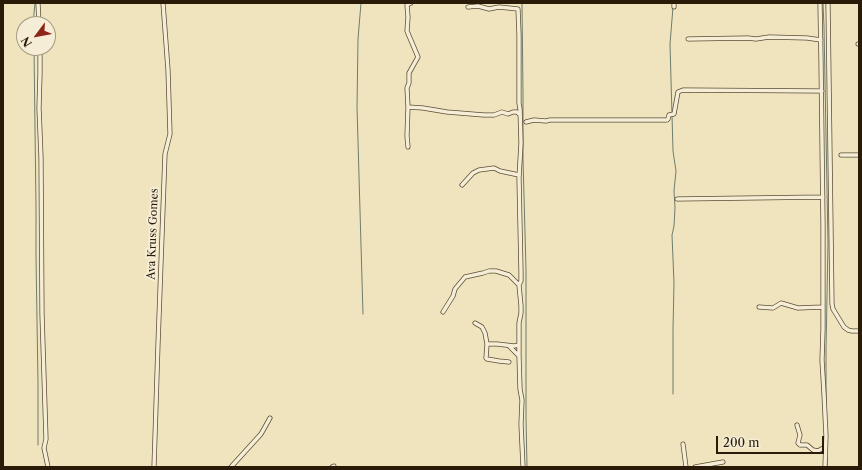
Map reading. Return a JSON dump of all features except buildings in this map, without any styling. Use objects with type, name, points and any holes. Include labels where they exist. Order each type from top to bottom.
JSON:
[{"type":"street","points":[[38,3],[39,16]]},
{"type":"street","name":"Ava Kruss Gomes","points":[[154,467],[165,154],[170,134],[168,70],[163,3]]},
{"type":"street","points":[[408,147],[407,88],[409,83],[409,73],[418,57],[407,31],[407,5],[411,3]]},
{"type":"street","points":[[820,3],[823,197],[822,360],[826,436],[825,467]]},
{"type":"street","points":[[828,3],[832,304],[833,309],[844,327],[848,330],[859,331]]},
{"type":"street","points":[[468,7],[478,6],[489,9],[497,7],[518,9],[521,143],[519,175],[521,272],[519,285],[521,306],[519,323],[519,356],[520,390],[522,400],[521,424],[523,467]]},
{"type":"street","points":[[688,39],[756,39],[769,37],[821,40]]},
{"type":"street","points":[[40,56],[39,108],[41,157],[42,314],[46,439],[44,448],[48,467]]},
{"type":"street","points":[[526,122],[534,120],[667,120],[669,115],[674,114],[678,92],[683,90],[822,91]]},
{"type":"street","points":[[408,107],[484,115],[494,115],[502,112],[508,114],[517,112],[520,115]]},
{"type":"street","points":[[841,155],[859,155]]},
{"type":"street","points":[[462,185],[473,173],[480,170],[494,168],[500,171],[519,175]]},
{"type":"street","points":[[677,199],[823,197]]},
{"type":"street","points":[[443,312],[453,296],[455,289],[463,279],[468,276],[489,271],[496,271],[509,276],[519,285]]},
{"type":"street","points":[[759,307],[773,308],[781,303],[798,308],[822,307]]},
{"type":"street","points":[[475,323],[479,324],[483,329],[487,344],[486,358],[509,362]]},
{"type":"street","points":[[487,344],[519,345]]},
{"type":"street","points":[[509,345],[519,356]]},
{"type":"street","points":[[232,467],[260,434],[270,418]]},
{"type":"street","points":[[797,425],[800,435],[798,443],[800,445],[807,445],[813,450],[818,451],[825,448]]},
{"type":"street","points":[[683,444],[686,467]]},
{"type":"street","points":[[695,467],[723,462]]},
{"type":"waterway","points":[[34,16],[35,3]]},
{"type":"waterway","points":[[361,3],[358,39],[357,107],[363,314]]},
{"type":"waterway","points":[[522,3],[527,467]]},
{"type":"waterway","points":[[823,3],[828,243],[826,408]]},
{"type":"waterway","points":[[673,7],[670,44],[673,151],[676,171],[674,191],[674,226],[672,235],[674,283],[673,394]]},
{"type":"waterway","points":[[34,56],[38,445]]},
{"type":"waterway","points":[[827,458],[827,467]]}]
